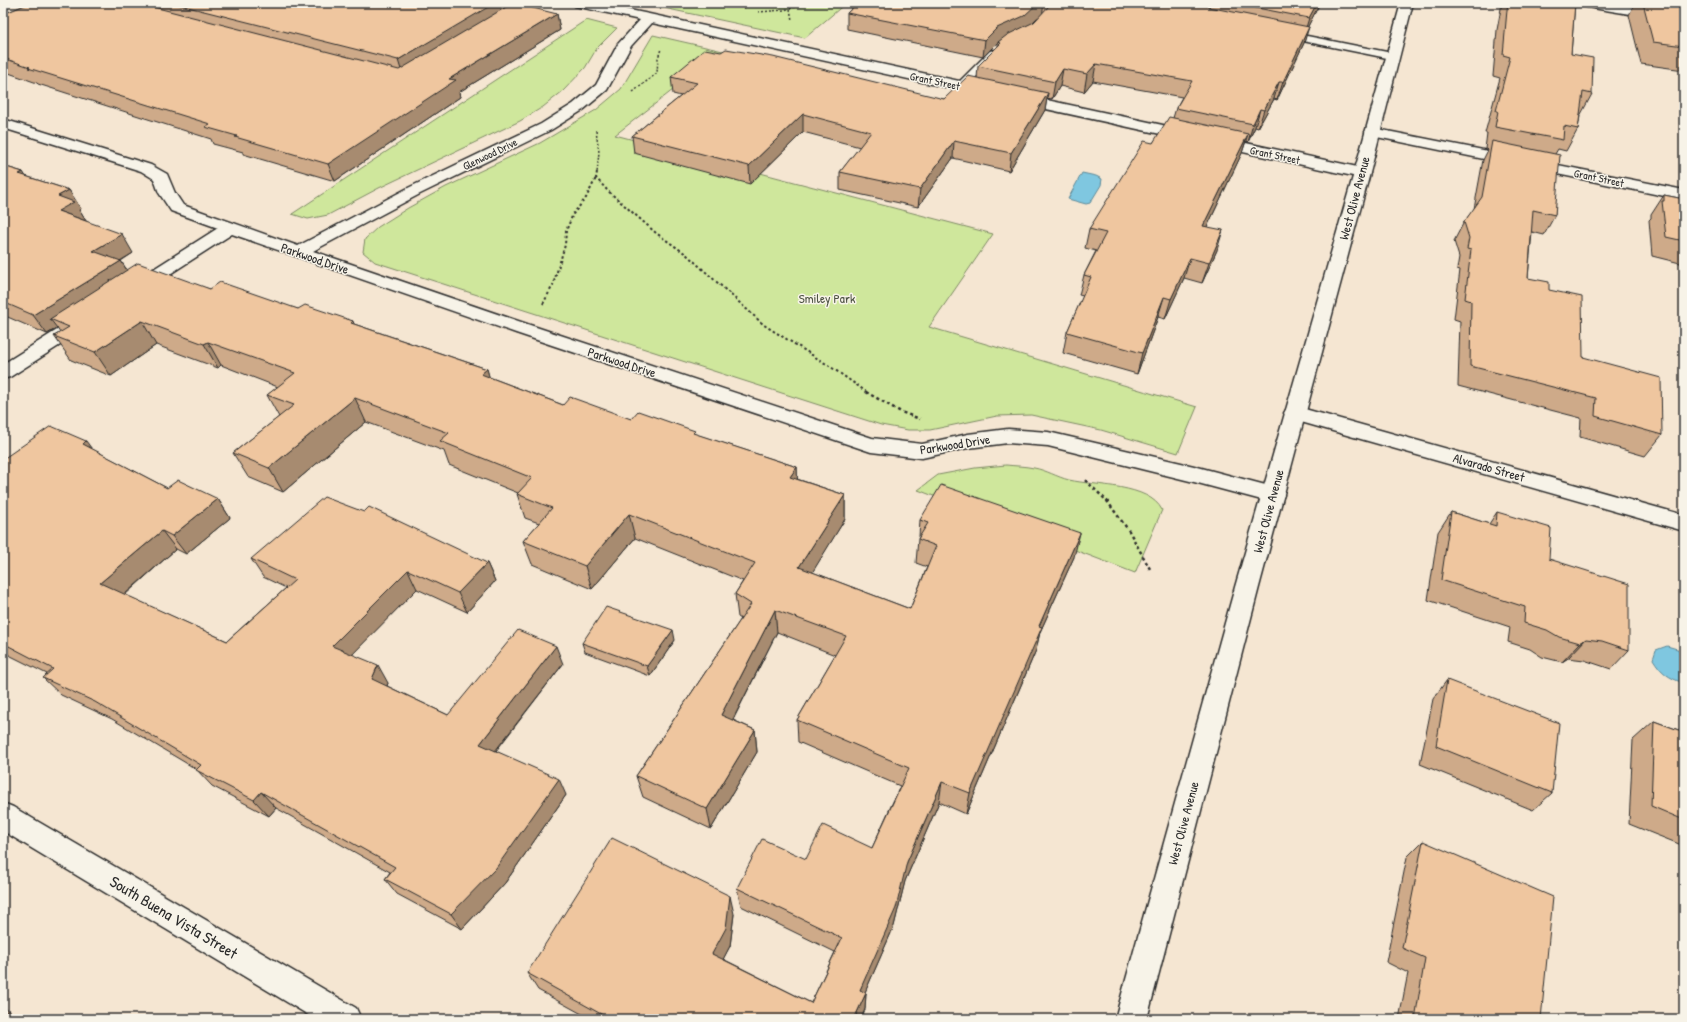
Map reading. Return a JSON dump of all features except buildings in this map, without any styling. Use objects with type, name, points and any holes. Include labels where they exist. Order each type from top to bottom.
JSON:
[{"type":"street","name":"Grant Street","points":[[579,3],[960,87],[1362,173]]},
{"type":"street","name":"West Olive Avenue","points":[[1131,1019],[1294,413],[1362,173],[1407,3]]},
{"type":"street","points":[[1587,3],[1684,19]]},
{"type":"street","name":"Glenwood Drive","points":[[299,252],[414,191],[546,127],[578,107],[602,87],[625,44],[649,18]]},
{"type":"street","name":"Parkwood Drive","points":[[3,123],[146,168],[161,177],[167,193],[178,208],[299,252],[523,329],[871,445],[922,452],[951,445],[1008,436],[1048,439],[1194,474],[1273,495]]},
{"type":"street","name":"Grant Street","points":[[1372,132],[1684,195]]},
{"type":"street","points":[[124,296],[231,227]]},
{"type":"street","points":[[5,369],[97,313]]},
{"type":"street","name":"Alvarado Street","points":[[1294,413],[1684,523]]},
{"type":"street","name":"South Buena Vista Street","points":[[3,816],[345,1019]]},
{"type":"lane","points":[[497,26],[535,3]]},
{"type":"lane","points":[[1268,32],[1392,56]]},
{"type":"lane","points":[[960,87],[1000,48],[1004,46]]},
{"type":"path","points":[[736,3],[744,9],[770,12],[800,7],[810,3]]},
{"type":"path","points":[[794,3],[800,7]]},
{"type":"path","points":[[523,329],[538,314],[553,285],[565,245],[566,231],[573,214],[586,198],[596,178],[599,152],[595,123]]},
{"type":"path","points":[[596,178],[607,190],[656,233],[686,254],[764,325],[828,365],[877,399],[901,412],[936,425],[951,445]]},
{"type":"path","points":[[1084,480],[1107,501],[1129,531],[1150,569]]},
{"type":"green space","points":[[640,3],[846,3],[805,38]]},
{"type":"green space","points":[[586,20],[617,28],[597,48],[585,68],[563,91],[543,107],[520,121],[379,188],[328,215],[308,219],[292,214]]},
{"type":"green space","name":"Smiley Park","points":[[653,35],[723,51],[615,135],[993,234],[929,327],[1197,407],[1178,453],[1101,430],[1031,415],[997,416],[930,430],[908,430],[881,425],[375,262],[363,252],[365,239],[378,227],[408,208],[446,187],[540,143],[596,110],[621,89]]},
{"type":"green space","points":[[1006,465],[1034,468],[1069,480],[1106,485],[1134,491],[1146,495],[1155,501],[1162,510],[1135,573],[918,490],[938,475],[975,468]]},
{"type":"water","points":[[1082,173],[1102,179],[1101,185],[1090,203],[1086,204],[1068,199]]},
{"type":"water","points":[[1667,646],[1684,651],[1684,683],[1666,674],[1659,668],[1653,659],[1656,650]]}]
